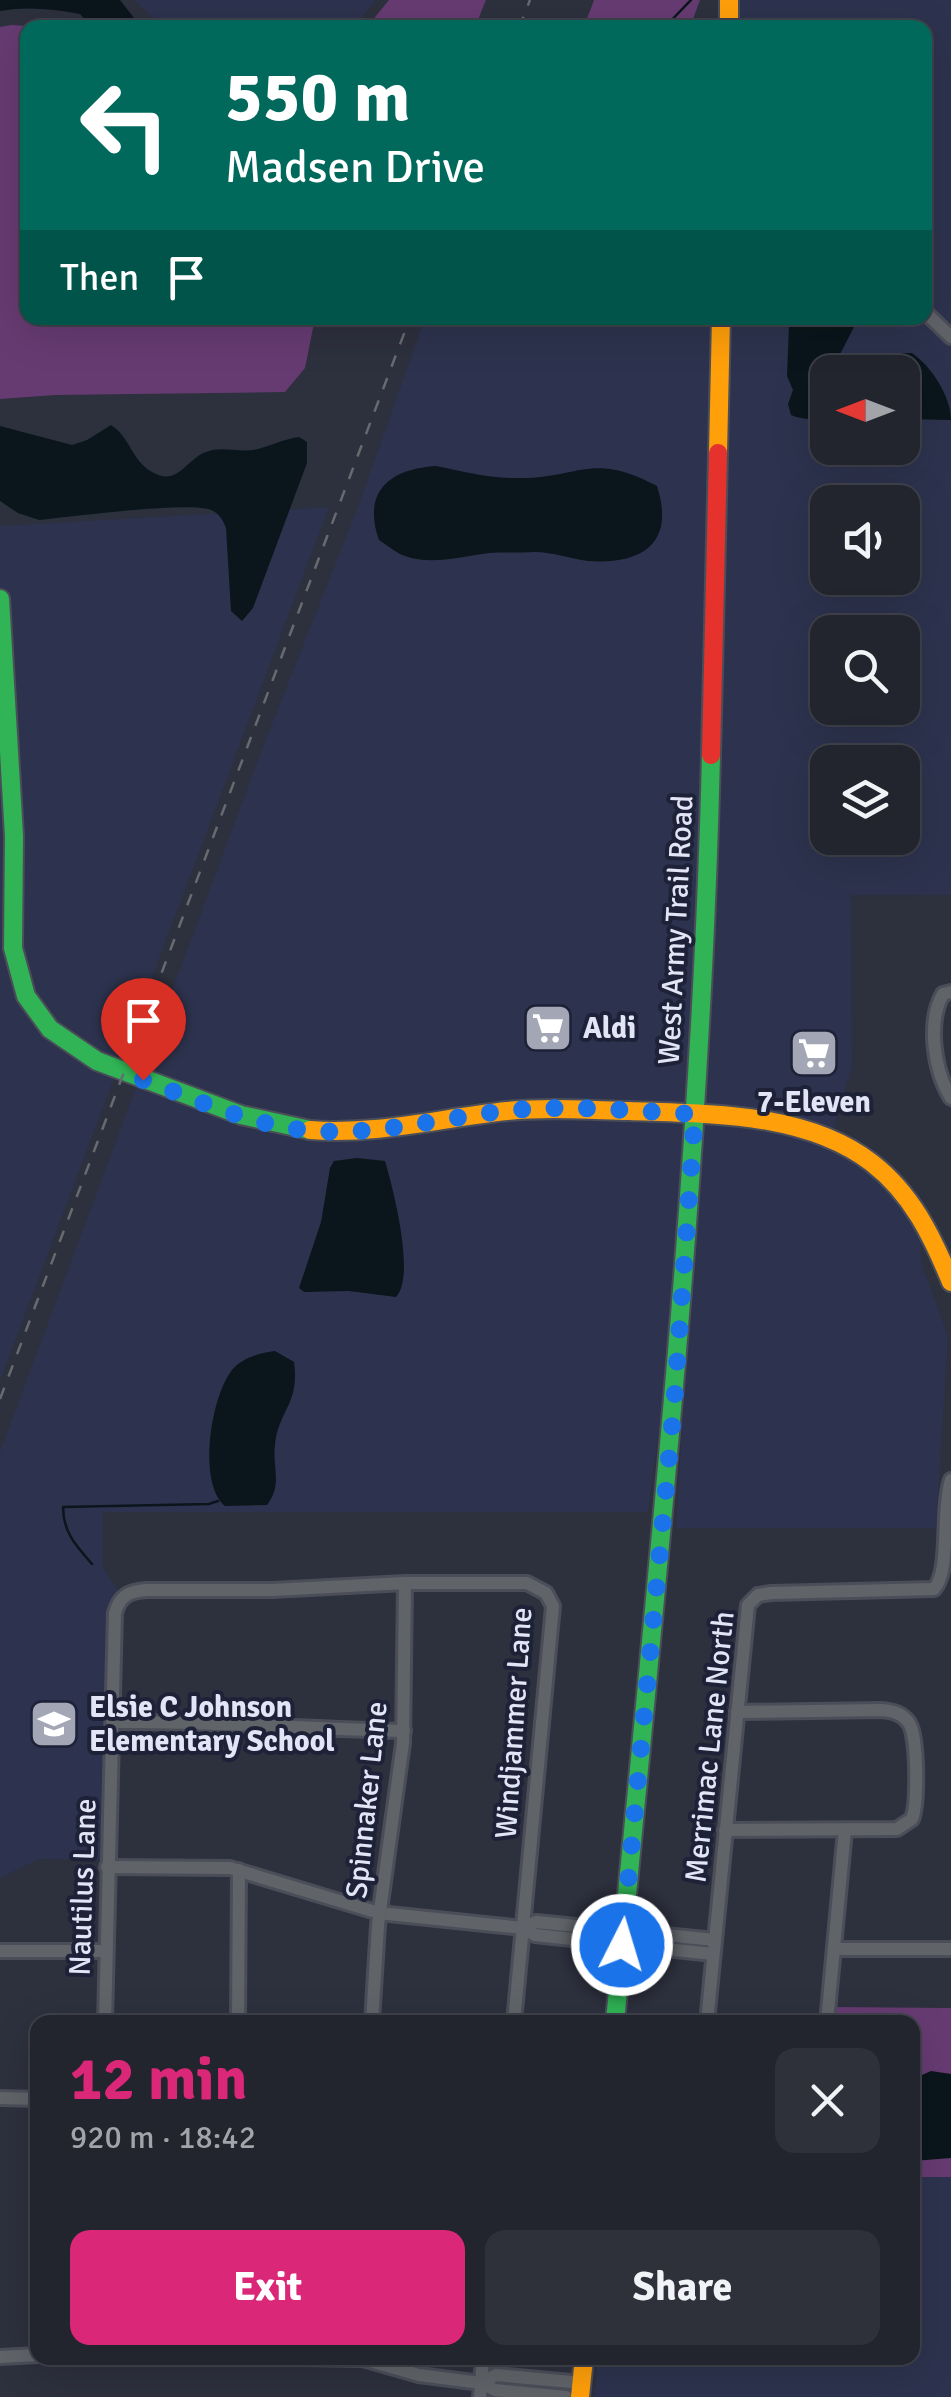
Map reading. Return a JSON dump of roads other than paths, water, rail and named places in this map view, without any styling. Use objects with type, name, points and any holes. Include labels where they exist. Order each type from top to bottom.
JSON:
[{"type":"main road","name":"West Army Trail Road","points":[[616,2015],[674,1406],[695,1114],[710,844],[721,325]]},
{"type":"main road","points":[[0,598],[16,876],[11,933],[14,962],[39,1017],[76,1052],[214,1107],[302,1130],[367,1131],[517,1110],[695,1114],[800,1127],[856,1151],[886,1174],[917,1212],[942,1255],[951,1282]]},
{"type":"main road","points":[[581,2390],[583,2365]]},
{"type":"street","points":[[951,992],[944,994],[936,1006],[936,1061],[939,1077],[951,1098]]},
{"type":"street","name":"Merrimac Lane North","points":[[708,2015],[748,1605],[754,1598],[771,1592],[934,1589],[947,1571],[945,1507],[951,1480]]},
{"type":"street","name":"Windjammer Lane","points":[[203,1590],[405,1583],[527,1584],[546,1593],[553,1606],[515,2015]]},
{"type":"street","name":"Spinnaker Lane","points":[[372,2015],[379,1913],[404,1730],[405,1583]]},
{"type":"street","name":"Nautilus Lane","points":[[105,2015],[118,1602],[137,1590],[203,1590]]},
{"type":"street","points":[[725,1830],[897,1829],[915,1814],[912,1729],[900,1714],[881,1710],[736,1712]]},
{"type":"street","points":[[114,1722],[404,1730]]},
{"type":"street","points":[[828,2015],[844,1830]]},
{"type":"street","points":[[107,1867],[220,1867],[379,1913],[523,1928],[536,1922],[623,1938],[714,1947]]},
{"type":"street","points":[[238,2015],[239,1870]]},
{"type":"street","points":[[834,1949],[951,1949]]},
{"type":"street","points":[[0,1951],[106,1952]]},
{"type":"street","points":[[0,2098],[30,2100]]},
{"type":"street","points":[[0,2357],[30,2355]]},
{"type":"street","points":[[378,2365],[480,2390],[566,2397]]},
{"type":"street","points":[[480,2390],[482,2365]]},
{"type":"street","points":[[480,2390],[496,2375],[581,2390]]},
{"type":"waterway","points":[[672,20],[691,0]]},
{"type":"waterway","points":[[92,1564],[68,1531],[63,1507],[218,1501]]},
{"type":"railway","points":[[522,20],[530,0]]},
{"type":"railway","points":[[0,1399],[407,325]]},
{"type":"place","name":"Aldi","points":[[548,1028]]},
{"type":"place","name":"7-Eleven","points":[[814,1053]]},
{"type":"place","name":"Elsie C Johnson Elementary School","points":[[54,1724]]}]
